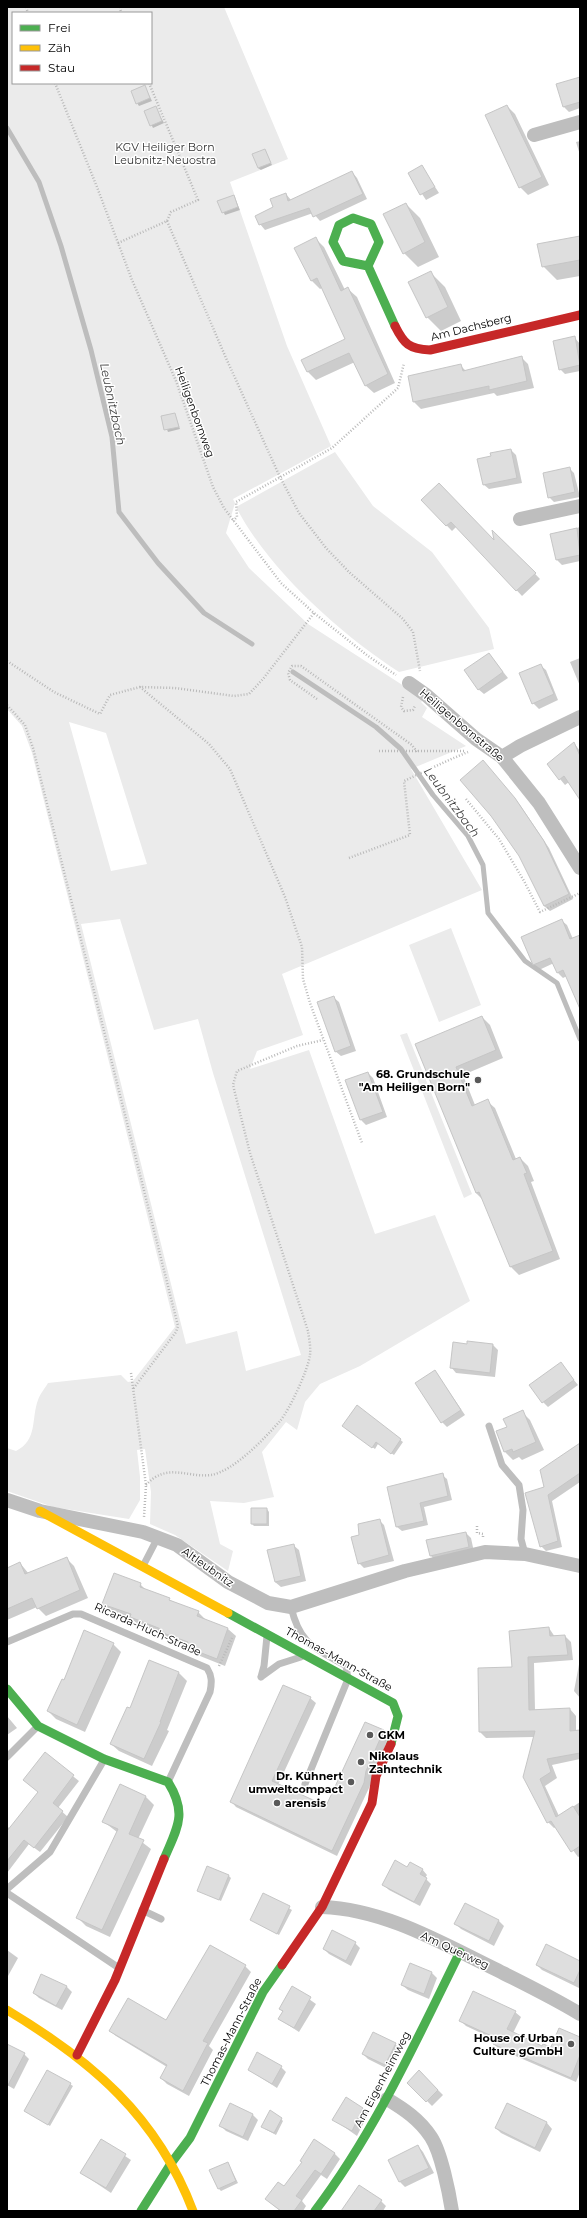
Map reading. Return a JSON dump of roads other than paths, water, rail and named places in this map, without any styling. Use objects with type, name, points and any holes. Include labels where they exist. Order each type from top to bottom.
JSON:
[{"type":"street","points":[[534,135],[580,122]]},
{"type":"street","points":[[353,218],[371,224],[379,242],[368,266],[342,261],[333,242],[339,225],[353,218]]},
{"type":"street","name":"Am Dachsberg","points":[[368,266],[402,340],[415,348],[430,350],[580,315]]},
{"type":"street","points":[[520,519],[580,506]]},
{"type":"street","name":"Heiligenbornstraße","points":[[409,683],[426,695],[476,739],[502,758],[539,803],[580,868]]},
{"type":"street","points":[[502,758],[520,746],[580,717]]},
{"type":"street","name":"Altleubnitz","points":[[7,1500],[40,1511],[143,1532],[158,1537],[177,1545],[228,1582],[268,1603],[291,1607],[405,1571],[485,1552],[525,1554],[580,1566]]},
{"type":"street","name":"Thomas-Mann-Straße","points":[[40,1511],[267,1634],[348,1680],[393,1703],[398,1716],[394,1738],[376,1776],[372,1803],[322,1907],[263,1992],[190,2138],[172,2162],[141,2211]]},
{"type":"street","points":[[7,1689],[38,1726],[104,1759],[168,1782],[180,1810],[180,1822],[142,1910],[120,1968],[77,2056]]},
{"type":"street","name":"Am Querweg","points":[[322,1907],[340,1908],[388,1919],[460,1952],[561,2002],[580,2014]]},
{"type":"street","name":"Am Eigenheimweg","points":[[315,2211],[344,2174],[387,2098],[460,1952]]},
{"type":"street","points":[[7,2010],[77,2056],[116,2091],[148,2127],[172,2162],[187,2193],[193,2211]]},
{"type":"street","points":[[387,2098],[409,2112],[432,2138],[448,2184],[452,2211]]},
{"type":"lane","points":[[489,1426],[502,1465],[518,1485],[523,1510],[521,1539],[525,1554]]},
{"type":"lane","points":[[143,1566],[158,1537]]},
{"type":"lane","points":[[291,1607],[301,1636],[312,1645],[346,1666],[348,1680],[304,1784]]},
{"type":"lane","name":"Ricarda-Huch-Straße","points":[[7,1642],[73,1614],[81,1614],[207,1668],[211,1674],[212,1683],[210,1692],[168,1782]]},
{"type":"lane","points":[[267,1634],[264,1666],[261,1677],[279,1664],[307,1656]]},
{"type":"lane","points":[[7,1757],[38,1726]]},
{"type":"lane","points":[[7,1889],[50,1852],[104,1759]]},
{"type":"lane","points":[[7,1893],[120,1968]]},
{"type":"lane","points":[[142,1910],[161,1919]]},
{"type":"waterway","name":"Leubnitzbach","points":[[7,128],[39,182],[61,246],[91,350],[112,437],[119,512],[158,563],[204,613],[252,644]]},
{"type":"waterway","name":"Leubnitzbach","points":[[293,672],[376,727],[401,749],[433,795],[468,836],[483,865],[488,913],[525,961],[557,983],[580,1039]]},
{"type":"place","name":"68. Grundschule \"Am Heiligen Born\"","points":[[478,1080]]},
{"type":"place","name":"GKM","points":[[370,1735]]},
{"type":"place","name":"Nikolaus Zahntechnik","points":[[361,1762]]},
{"type":"place","name":"Dr. Kühnert umweltcompact","points":[[351,1782]]},
{"type":"place","name":"arensis","points":[[277,1803]]},
{"type":"place","name":"House of Urban Culture gGmbH","points":[[571,2044]]},
{"type":"park label","name":"KGV Heiliger Born Leubnitz-Neuostra","points":[[165,153]]}]
